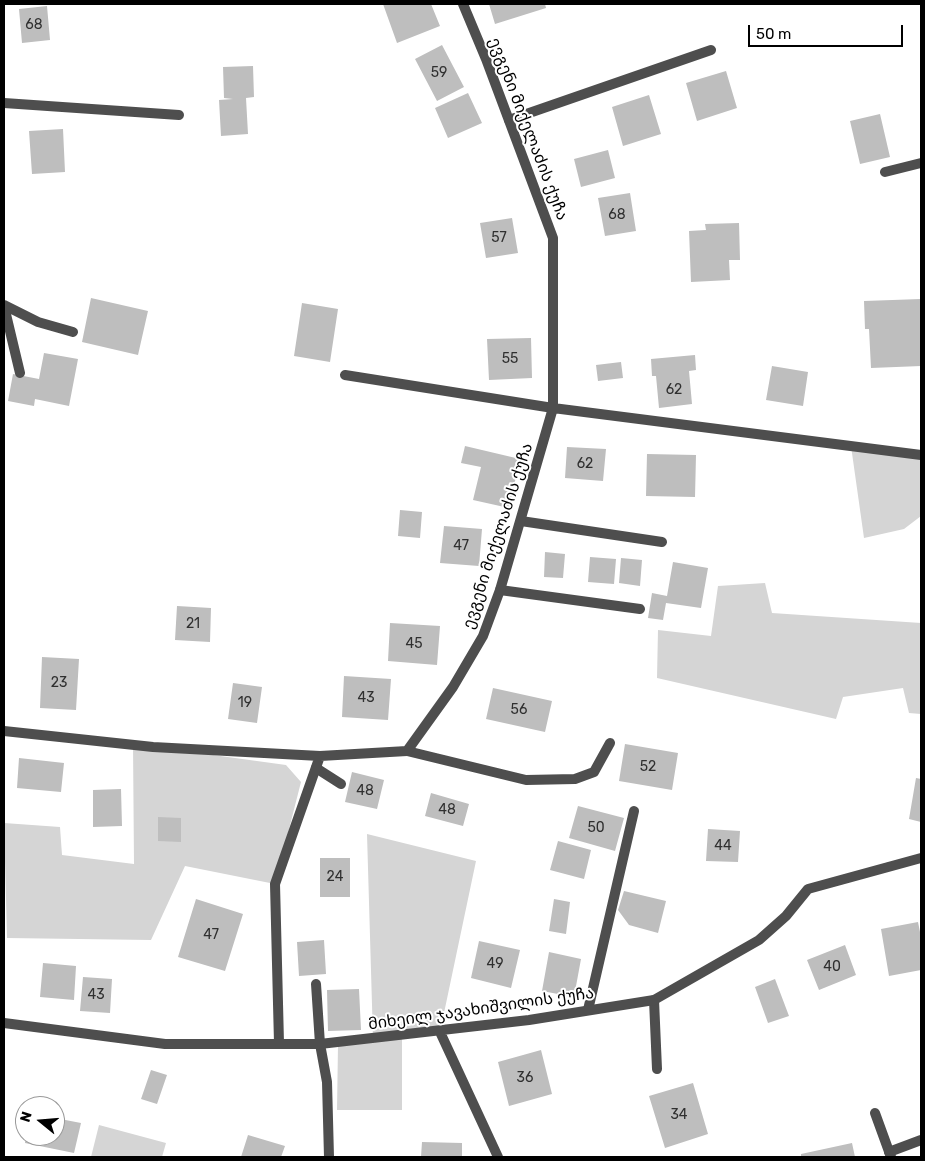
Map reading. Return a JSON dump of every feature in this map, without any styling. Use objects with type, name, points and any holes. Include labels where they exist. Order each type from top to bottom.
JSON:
[{"type":"street","name":"ევგენი მიქელაძის ქუჩა","points":[[407,751],[453,688],[479,643],[500,590],[554,408],[553,238],[486,59],[463,4]]},
{"type":"street","points":[[509,120],[711,50]]},
{"type":"street","points":[[4,103],[179,115]]},
{"type":"street","points":[[885,172],[921,163]]},
{"type":"street","points":[[4,305],[38,322],[73,332]]},
{"type":"street","points":[[4,305],[20,373]]},
{"type":"street","points":[[345,375],[554,408],[921,455]]},
{"type":"street","points":[[521,520],[662,542]]},
{"type":"street","points":[[500,590],[640,609]]},
{"type":"street","points":[[4,731],[153,747],[320,756],[407,751],[526,780],[575,779],[594,772],[610,743]]},
{"type":"street","points":[[279,1043],[274,884],[320,756]]},
{"type":"street","points":[[316,768],[341,784]]},
{"type":"street","points":[[588,1010],[634,811]]},
{"type":"street","name":"მიხეილ ჯავახიშვილის ქუჩა","points":[[4,1024],[165,1044],[320,1044],[440,1032],[654,1000],[759,940],[786,916],[808,889],[921,858]]},
{"type":"street","points":[[316,984],[320,1044],[327,1082],[330,1157]]},
{"type":"street","points":[[654,1000],[657,1069]]},
{"type":"street","points":[[440,1032],[498,1157]]},
{"type":"street","points":[[874,1113],[890,1155],[921,1140]]},
{"type":"shaded area","points":[[851,446],[921,455],[921,516],[904,529],[864,538]]},
{"type":"shaded area","points":[[765,583],[772,613],[921,623],[921,714],[909,713],[903,688],[843,697],[836,719],[657,678],[658,630],[711,636],[718,586]]},
{"type":"shaded area","points":[[133,744],[286,765],[301,782],[275,884],[185,866],[151,940],[7,938],[4,823],[60,827],[62,855],[134,864]]},
{"type":"shaded area","points":[[367,834],[476,861],[440,1032],[402,1036],[402,1110],[337,1110],[338,1045],[373,1039]]},
{"type":"shaded area","points":[[99,1125],[166,1143],[162,1157],[91,1157]]},
{"type":"building","points":[[383,4],[431,4],[440,26],[397,43]]},
{"type":"building","points":[[489,4],[545,4],[546,8],[495,24]]},
{"type":"building","points":[[47,6],[50,40],[22,43],[19,9]]},
{"type":"building","points":[[442,45],[464,87],[437,101],[415,59]]},
{"type":"building","points":[[253,66],[254,97],[246,98],[248,134],[221,136],[219,100],[233,99],[224,98],[223,67]]},
{"type":"building","points":[[726,71],[737,108],[697,121],[686,83]]},
{"type":"building","points":[[468,93],[482,123],[448,138],[435,108]]},
{"type":"building","points":[[649,95],[661,134],[623,146],[612,107]]},
{"type":"building","points":[[880,114],[890,157],[860,164],[850,121]]},
{"type":"building","points":[[63,129],[65,172],[32,174],[29,131]]},
{"type":"building","points":[[608,150],[615,178],[581,187],[574,159]]},
{"type":"building","points":[[630,193],[636,231],[605,236],[598,198]]},
{"type":"building","points":[[512,218],[518,253],[486,258],[480,223]]},
{"type":"building","points":[[739,223],[740,260],[729,260],[730,280],[691,282],[689,231],[706,230],[705,224]]},
{"type":"building","points":[[91,298],[148,311],[138,355],[82,342]]},
{"type":"building","points":[[921,299],[921,366],[871,368],[869,329],[865,329],[864,301]]},
{"type":"building","points":[[302,303],[338,309],[330,362],[294,356]]},
{"type":"building","points":[[531,338],[532,378],[489,380],[487,339]]},
{"type":"building","points":[[44,353],[78,359],[69,406],[35,399],[34,406],[8,401],[13,374],[39,379]]},
{"type":"building","points":[[695,355],[696,370],[689,371],[692,404],[659,408],[656,376],[652,376],[651,359]]},
{"type":"building","points":[[621,362],[623,378],[598,381],[596,365]]},
{"type":"building","points":[[772,366],[808,372],[803,406],[766,400]]},
{"type":"building","points":[[465,446],[520,459],[509,508],[473,500],[481,467],[461,463]]},
{"type":"building","points":[[567,447],[606,449],[603,481],[565,478]]},
{"type":"building","points":[[647,454],[696,455],[695,497],[646,496]]},
{"type":"building","points":[[400,510],[422,512],[420,538],[398,536]]},
{"type":"building","points":[[444,526],[482,529],[479,566],[440,563]]},
{"type":"building","points":[[545,552],[565,554],[563,578],[544,577]]},
{"type":"building","points":[[590,557],[616,559],[614,584],[588,582]]},
{"type":"building","points":[[621,558],[642,560],[640,586],[619,583]]},
{"type":"building","points":[[673,562],[708,568],[701,608],[666,603],[663,620],[648,618],[652,593],[667,596]]},
{"type":"building","points":[[177,606],[211,608],[210,642],[175,640]]},
{"type":"building","points":[[390,623],[440,626],[437,665],[388,661]]},
{"type":"building","points":[[42,657],[79,659],[76,710],[40,708]]},
{"type":"building","points":[[344,676],[391,679],[388,720],[342,717]]},
{"type":"building","points":[[233,683],[262,687],[257,723],[228,719]]},
{"type":"building","points":[[493,688],[552,701],[545,732],[486,719]]},
{"type":"building","points":[[625,744],[678,753],[672,790],[619,781]]},
{"type":"building","points":[[19,758],[64,763],[61,792],[17,788]]},
{"type":"building","points":[[352,772],[384,780],[377,809],[345,802]]},
{"type":"building","points":[[916,778],[921,779],[921,822],[909,819]]},
{"type":"building","points":[[121,789],[122,826],[93,827],[93,790]]},
{"type":"building","points":[[431,793],[469,804],[463,826],[425,816]]},
{"type":"building","points":[[578,806],[624,818],[615,851],[569,838]]},
{"type":"building","points":[[158,817],[181,818],[181,842],[158,841]]},
{"type":"building","points":[[708,829],[740,831],[738,862],[706,861]]},
{"type":"building","points":[[558,841],[591,850],[584,879],[550,870]]},
{"type":"building","points":[[320,858],[350,858],[350,897],[320,897]]},
{"type":"building","points":[[624,891],[666,901],[658,933],[629,925],[618,910]]},
{"type":"building","points":[[196,899],[243,914],[225,971],[178,957]]},
{"type":"building","points":[[554,899],[570,902],[566,934],[549,931]]},
{"type":"building","points":[[918,922],[921,937],[921,970],[889,976],[881,929]]},
{"type":"building","points":[[324,940],[326,974],[299,976],[297,942]]},
{"type":"building","points":[[479,941],[520,950],[511,988],[471,978]]},
{"type":"building","points":[[845,945],[856,975],[819,990],[807,960]]},
{"type":"building","points":[[549,952],[581,959],[574,997],[542,991]]},
{"type":"building","points":[[43,963],[76,966],[74,1000],[40,997]]},
{"type":"building","points":[[83,977],[112,979],[110,1013],[80,1011]]},
{"type":"building","points":[[775,979],[789,1016],[768,1023],[755,987]]},
{"type":"building","points":[[359,989],[361,1030],[328,1031],[327,990]]},
{"type":"building","points":[[541,1050],[552,1094],[509,1106],[498,1062]]},
{"type":"building","points":[[151,1070],[167,1075],[157,1104],[141,1099]]},
{"type":"building","points":[[693,1083],[708,1134],[665,1148],[649,1096]]},
{"type":"building","points":[[65,1120],[81,1123],[74,1153],[40,1146],[65,1146]]},
{"type":"building","points":[[248,1135],[285,1146],[281,1157],[241,1157]]},
{"type":"building","points":[[422,1142],[462,1143],[462,1157],[421,1157]]},
{"type":"building","points":[[852,1143],[855,1157],[801,1157],[801,1154]]}]
